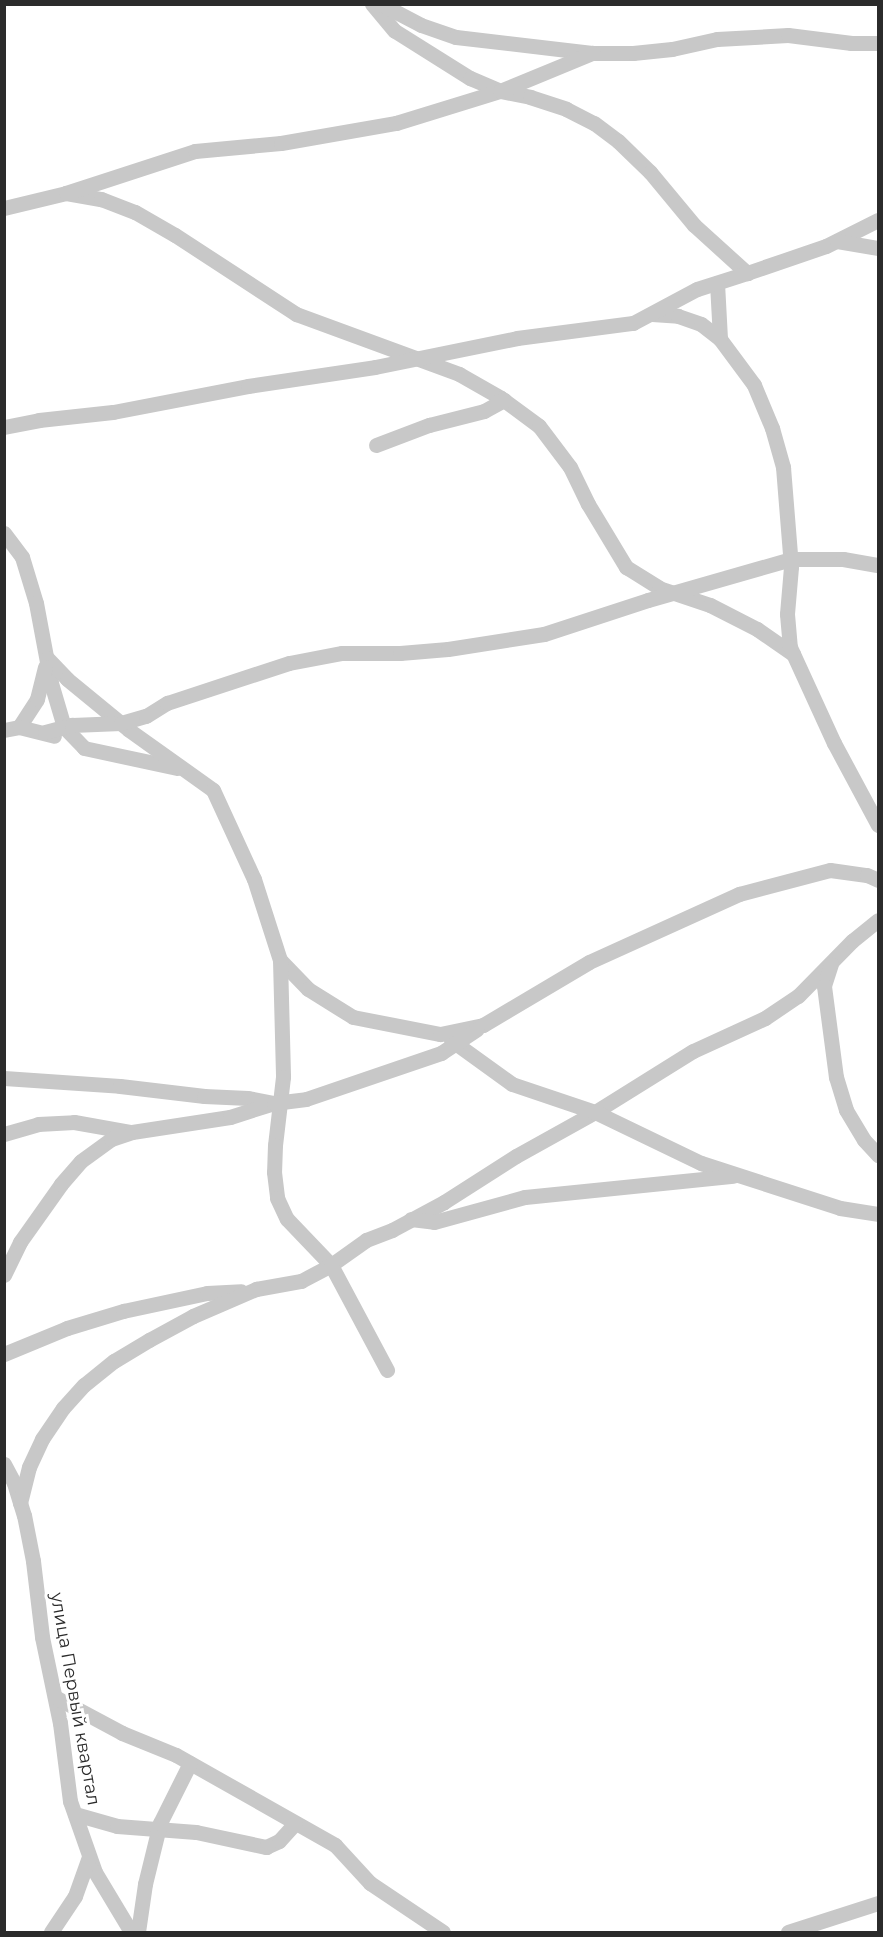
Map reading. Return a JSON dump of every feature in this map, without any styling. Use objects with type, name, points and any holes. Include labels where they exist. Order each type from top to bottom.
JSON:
[{"type":"street","points":[[372,4],[395,31],[470,78],[500,91],[530,97],[566,109],[594,123],[618,141],[650,172],[694,225],[747,273]]},
{"type":"street","points":[[381,4],[421,25],[456,37],[592,53],[633,53],[717,39],[788,35],[851,43],[879,43]]},
{"type":"street","points":[[4,208],[66,193],[195,152],[343,134],[396,123],[500,91],[592,53]]},
{"type":"street","points":[[66,193],[101,199],[135,212],[175,234],[296,314],[459,375],[504,400],[540,426],[570,467],[588,504],[626,567],[659,588],[710,605],[758,629],[793,654]]},
{"type":"street","points":[[4,427],[39,420],[113,412],[517,338],[633,323],[697,289],[837,241],[879,220]]},
{"type":"street","points":[[837,241],[879,248]]},
{"type":"street","points":[[717,283],[720,339]]},
{"type":"street","points":[[652,314],[678,316],[700,324],[720,339],[754,385],[772,428],[783,467],[790,559],[787,614],[793,654],[834,743],[879,825]]},
{"type":"street","points":[[376,445],[429,425],[484,411],[504,400]]},
{"type":"street","points":[[4,533],[22,557],[36,603],[51,683],[64,727],[84,748]]},
{"type":"street","points":[[45,732],[64,727],[121,723],[146,716],[167,703],[289,663],[342,653],[419,651],[544,634],[790,559],[834,558],[879,565]]},
{"type":"street","points":[[47,658],[67,678],[121,723],[213,790],[231,824],[254,879],[280,960],[283,1077],[277,1103],[274,1163],[277,1198],[287,1220],[331,1265],[387,1370]]},
{"type":"street","points":[[12,728],[37,699],[47,658]]},
{"type":"street","points":[[12,728],[45,732],[84,748],[183,769]]},
{"type":"street","points":[[4,1275],[20,1242],[81,1161],[111,1139],[132,1132],[230,1117],[277,1103],[306,1099],[441,1053],[483,1025],[589,962],[739,894],[830,870],[879,880]]},
{"type":"street","points":[[4,1354],[67,1328],[123,1311],[207,1293],[256,1289],[301,1281],[331,1265],[366,1240],[444,1202],[550,1135],[595,1112],[693,1051],[765,1018],[798,996],[832,961],[879,920]]},
{"type":"street","points":[[280,960],[308,989],[353,1017],[440,1034],[512,1084],[595,1112],[674,1152],[840,1208],[879,1214]]},
{"type":"street","points":[[832,961],[824,986],[836,1077],[846,1110],[864,1140],[879,1155]]},
{"type":"street","points":[[440,1034],[483,1025]]},
{"type":"street","points":[[4,1077],[248,1098],[277,1103]]},
{"type":"street","points":[[4,1134],[38,1124],[74,1122],[132,1132]]},
{"type":"street","points":[[411,1219],[434,1222],[525,1197],[739,1175]]},
{"type":"street","points":[[20,1503],[29,1467],[42,1439],[63,1408],[84,1385],[114,1361],[149,1340],[193,1316],[256,1289]]},
{"type":"street","name":"улица Первый квартал","points":[[4,1464],[20,1503],[33,1561],[42,1637],[55,1697],[70,1801],[95,1872],[131,1932]]},
{"type":"street","points":[[55,1697],[122,1733],[190,1763],[335,1845],[370,1883],[443,1932]]},
{"type":"street","points":[[138,1932],[145,1884],[159,1828],[190,1763]]},
{"type":"street","points":[[75,1814],[117,1826],[196,1832],[266,1847],[279,1841],[295,1823]]},
{"type":"street","points":[[51,1932],[75,1896],[89,1857]]},
{"type":"street","points":[[788,1932],[879,1904]]}]
